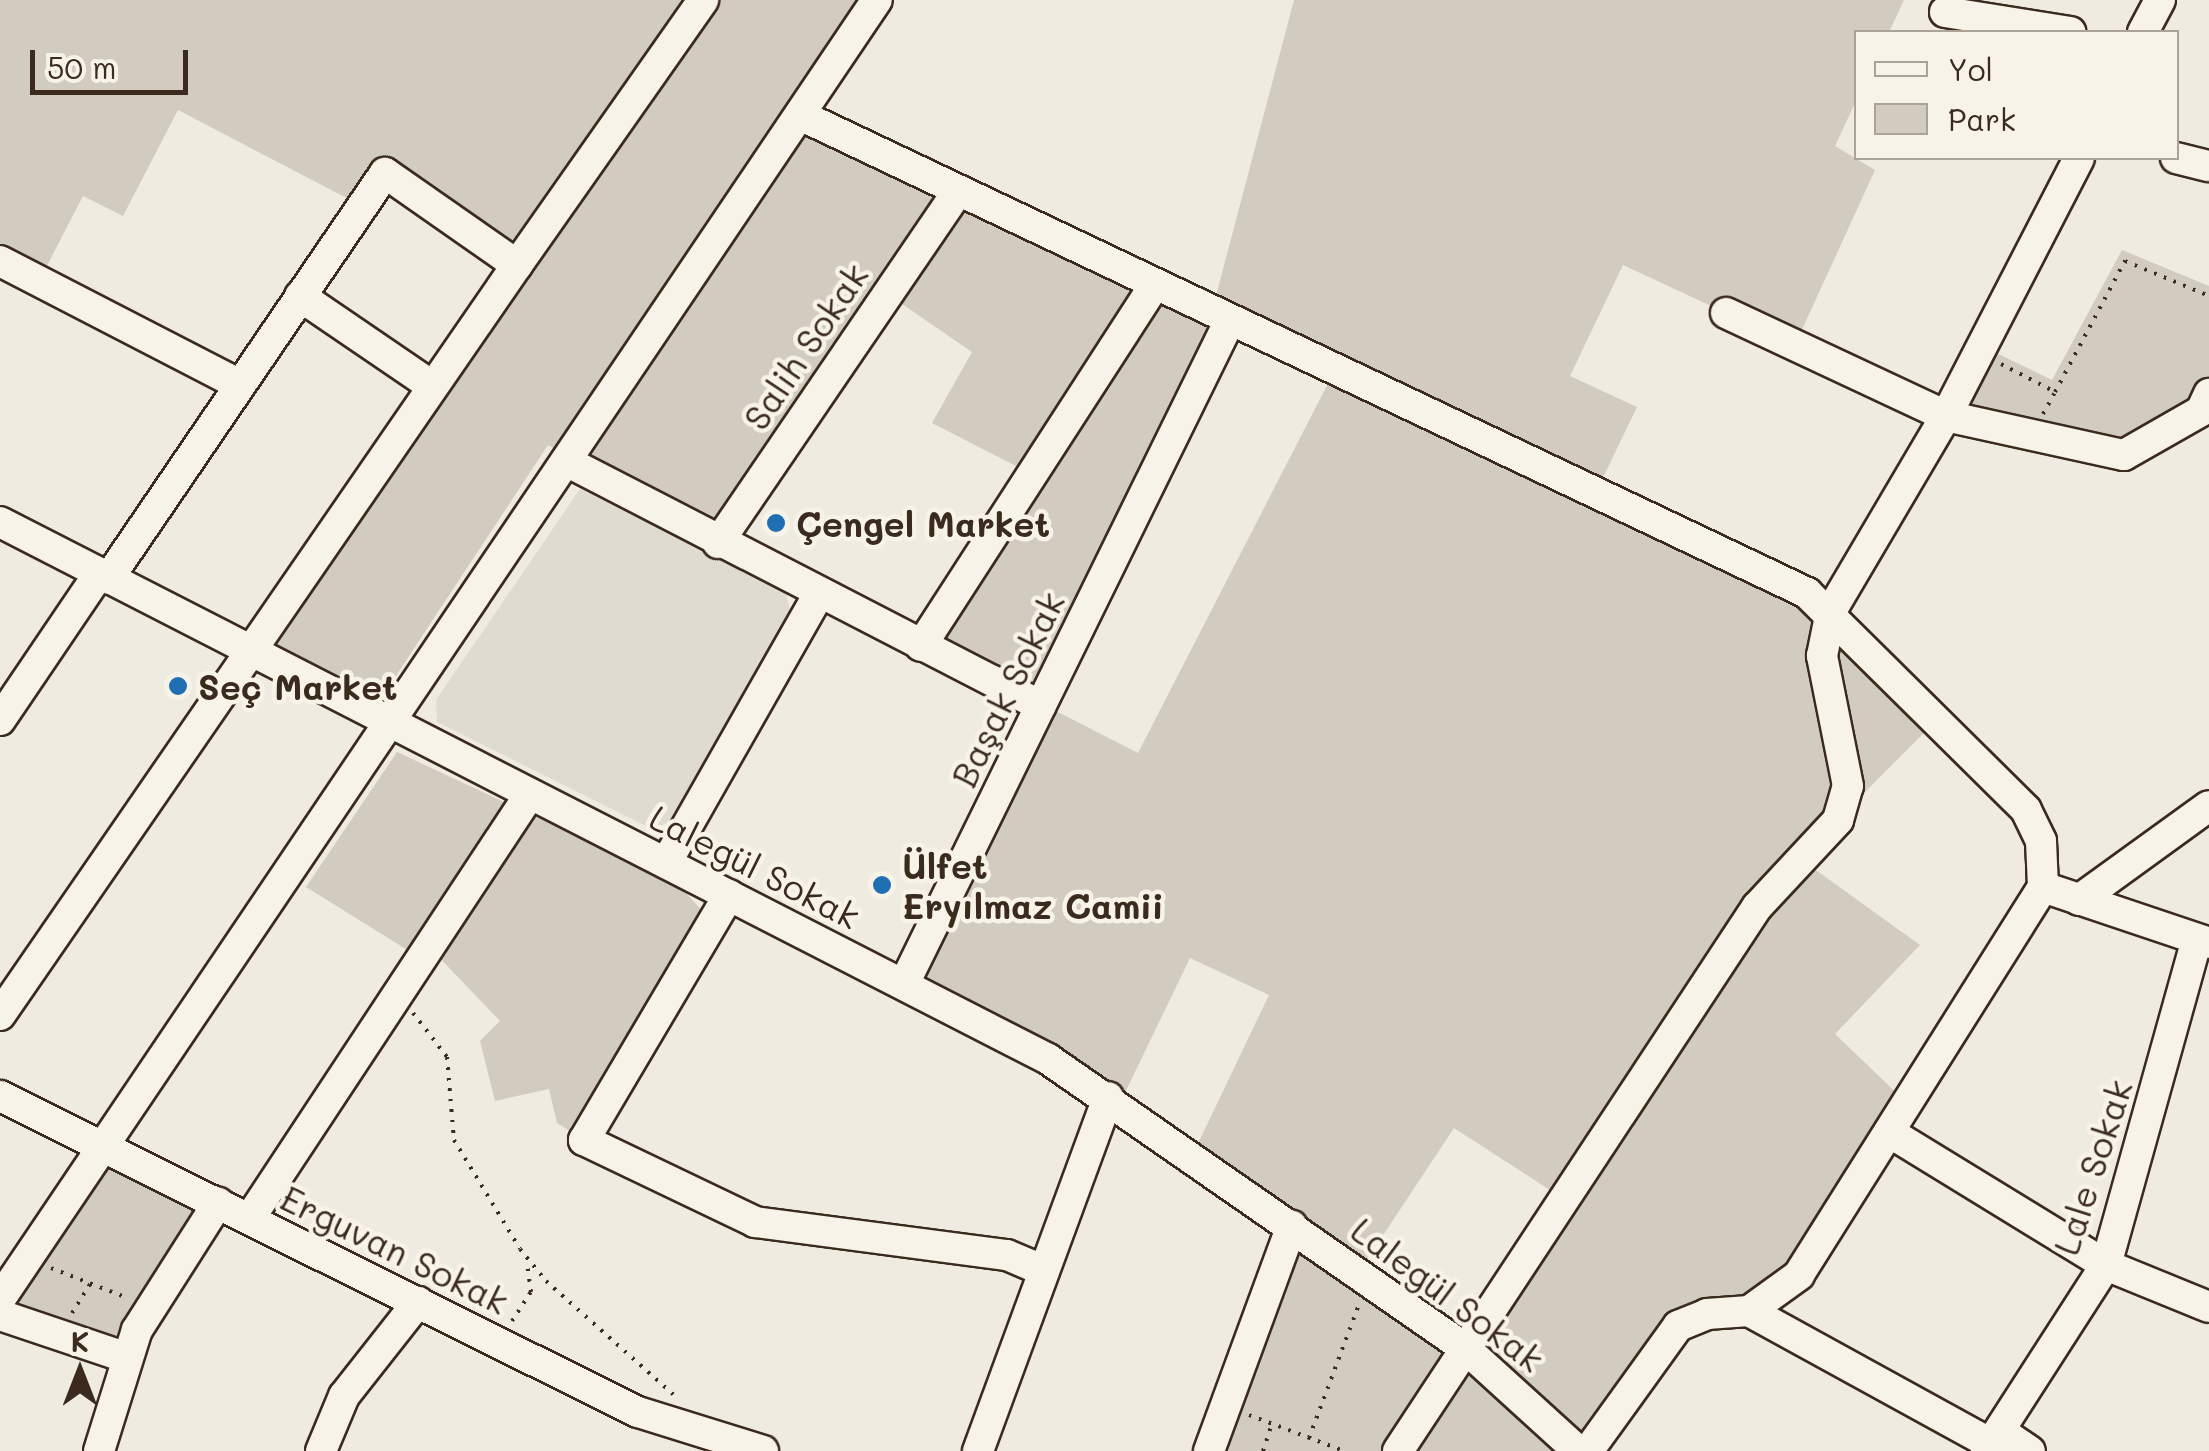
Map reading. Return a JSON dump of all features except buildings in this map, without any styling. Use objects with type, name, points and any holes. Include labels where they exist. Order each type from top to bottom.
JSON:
[{"type":"street","points":[[0,1015],[247,652],[703,0]]},
{"type":"street","points":[[0,1299],[877,0]]},
{"type":"street","points":[[2145,30],[2160,0]]},
{"type":"street","points":[[1945,12],[1975,25],[2043,30]]},
{"type":"street","points":[[800,115],[1154,286],[1741,558],[1831,611],[2026,810],[2041,841],[2043,887],[1798,1275],[1749,1311],[1707,1314],[1678,1326],[1588,1451]]},
{"type":"street","points":[[2179,159],[2209,166]]},
{"type":"street","points":[[1398,1451],[1758,907],[1845,806],[1846,767],[1822,656],[1831,611],[1946,416],[2078,160]]},
{"type":"street","points":[[0,720],[240,385],[384,172],[518,265]]},
{"type":"street","name":"Salih Sokak","points":[[718,543],[956,192]]},
{"type":"street","points":[[0,261],[240,385]]},
{"type":"street","points":[[921,646],[1154,286]]},
{"type":"street","points":[[300,296],[432,386]]},
{"type":"street","points":[[1726,313],[1946,416],[2124,455],[2206,409]]},
{"type":"street","name":"Başak Sokak","points":[[904,984],[1230,320]]},
{"type":"street","points":[[566,460],[718,543],[1040,706]]},
{"type":"street","name":"Lalegül Sokak","points":[[0,522],[247,652],[904,984],[1108,1097],[1466,1349],[1578,1451]]},
{"type":"street","points":[[666,862],[818,594]]},
{"type":"street","points":[[250,1218],[398,1000],[530,794]]},
{"type":"street","points":[[2079,900],[2209,806]]},
{"type":"street","points":[[2043,887],[2203,941]]},
{"type":"street","points":[[730,895],[584,1140],[755,1222],[1007,1256],[1042,1270]]},
{"type":"street","name":"Lale Sokak","points":[[1992,1442],[2106,1265],[2203,941]]},
{"type":"street","name":"Erguvan Sokak","points":[[0,1096],[695,1443],[763,1451]]},
{"type":"street","points":[[978,1451],[1108,1097]]},
{"type":"street","points":[[1889,1132],[2106,1265],[2209,1307]]},
{"type":"street","points":[[99,1451],[125,1357],[150,1307],[218,1203]]},
{"type":"street","points":[[1210,1451],[1292,1226]]},
{"type":"street","points":[[321,1451],[344,1396],[418,1302]]},
{"type":"street","points":[[1749,1311],[1992,1442],[2030,1451]]},
{"type":"street","points":[[0,1315],[125,1357]]},
{"type":"path","points":[[1979,353],[2055,392],[2126,261],[2209,296]]},
{"type":"path","points":[[398,1000],[430,1028],[447,1057],[454,1140],[526,1258],[682,1402],[695,1443]]},
{"type":"path","points":[[28,1258],[150,1307]]},
{"type":"path","points":[[479,1332],[497,1330],[524,1308],[530,1292],[526,1258]]},
{"type":"path","points":[[1309,1438],[1368,1280]]},
{"type":"path","points":[[59,1335],[91,1284]]},
{"type":"path","points":[[1226,1407],[1344,1451]]},
{"type":"path","points":[[1262,1451],[1272,1424]]},
{"type":"shaded area","points":[[580,489],[785,591],[793,620],[670,823],[650,828],[437,722],[436,700]]},
{"type":"green space","points":[[0,0],[877,0],[800,114],[1212,311],[1294,0],[1904,0],[1890,30],[1854,30],[1854,105],[1835,146],[1875,170],[1795,345],[1623,265],[1570,376],[1637,407],[1597,490],[1741,558],[1939,718],[1799,858],[1920,945],[1835,1034],[1907,1103],[1799,1275],[1707,1314],[1588,1451],[1209,1451],[1291,1226],[1192,1156],[1269,995],[1190,958],[1119,1105],[904,984],[1040,706],[718,543],[548,445],[380,700],[247,652],[517,265],[385,173],[362,206],[178,110],[123,216],[83,196],[39,281],[0,261]],"holes":[[[886,293],[972,352],[932,423],[1022,469],[922,632],[724,532]],[[1231,321],[1335,370],[1138,753],[1050,708]],[[1454,1128],[1564,1199],[1466,1348],[1358,1273]]]},
{"type":"green space","points":[[2122,250],[2209,286],[2209,394],[2135,454],[1946,416],[1982,346],[2052,380]]},
{"type":"green space","points":[[397,752],[676,882],[706,915],[584,1140],[557,1123],[549,1089],[495,1101],[480,1041],[500,1021],[433,951],[425,961],[306,887]]},
{"type":"green space","points":[[103,1147],[218,1203],[125,1357],[0,1299]]},
{"type":"place","name":"Çengel Market","points":[[776,523]]},
{"type":"place","name":"Seç Market","points":[[178,686]]},
{"type":"place","name":"Ülfet Eryılmaz Camii","points":[[882,885]]}]
